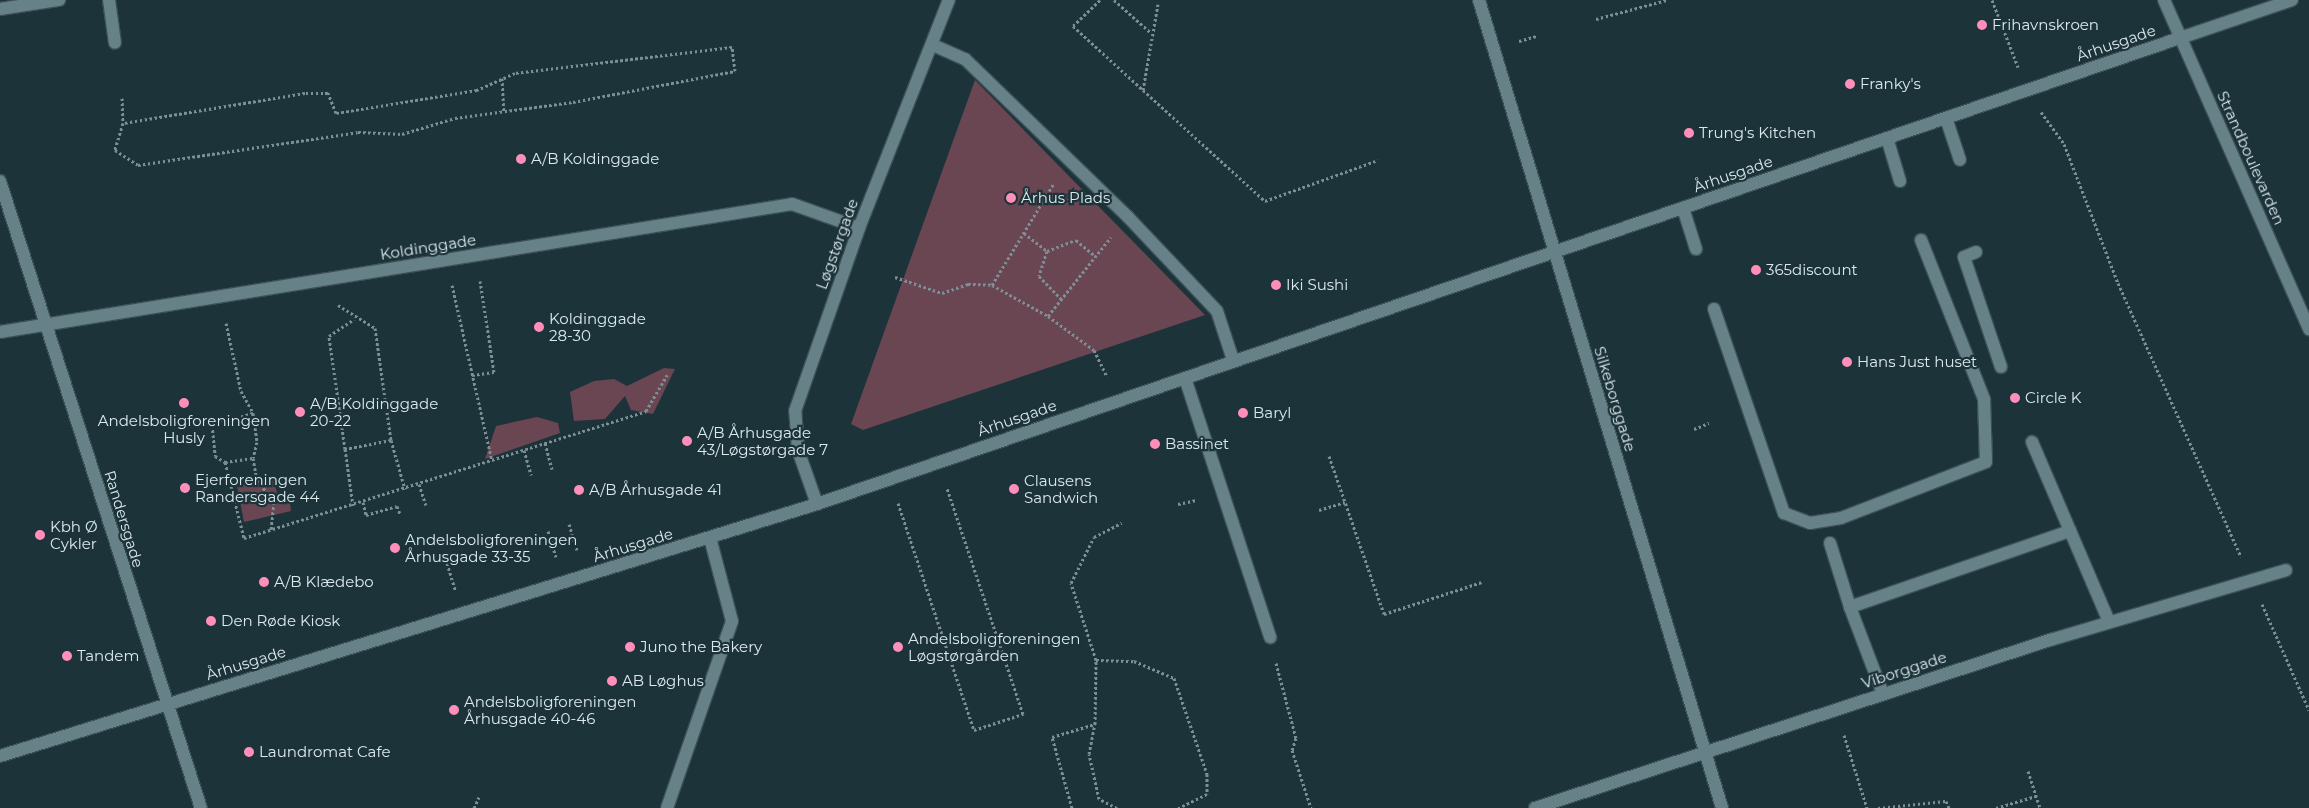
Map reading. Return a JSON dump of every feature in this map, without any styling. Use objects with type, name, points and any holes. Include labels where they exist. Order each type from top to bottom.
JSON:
[{"type":"street","points":[[0,9],[59,0]]},
{"type":"street","points":[[109,0],[115,42]]},
{"type":"street","name":"Løgstørgade","points":[[817,504],[798,450],[795,411],[859,228],[933,46],[949,0]]},
{"type":"street","name":"Silkeborggade","points":[[1479,0],[1722,808]]},
{"type":"street","name":"Strandboulevarden","points":[[2164,0],[2309,329]]},
{"type":"street","name":"Århusgade","points":[[0,756],[817,504],[1233,360],[1946,118],[2028,94],[2180,38],[2292,0]]},
{"type":"street","points":[[933,46],[965,59],[1128,218],[1216,311],[1233,360]]},
{"type":"street","points":[[1946,118],[1960,160]]},
{"type":"street","points":[[1887,138],[1900,181]]},
{"type":"street","name":"Randersgade","points":[[0,182],[48,326],[165,705],[201,808]]},
{"type":"street","name":"Koldinggade","points":[[0,332],[48,326],[792,204],[859,228]]},
{"type":"street","points":[[1683,208],[1696,249]]},
{"type":"street","points":[[1714,309],[1784,513],[1810,523],[1840,518],[1986,462],[1984,400],[1921,240]]},
{"type":"street","points":[[1976,252],[1964,257],[2001,368]]},
{"type":"street","points":[[1185,378],[1270,637]]},
{"type":"street","points":[[2032,442],[2109,622]]},
{"type":"street","points":[[1850,607],[2070,531]]},
{"type":"street","points":[[668,808],[732,621],[710,538]]},
{"type":"street","points":[[1830,543],[1850,607],[1883,694]]},
{"type":"street","name":"Viborggade","points":[[1535,808],[2109,622],[2286,570]]},
{"type":"path","points":[[1100,0],[1073,26],[1265,201],[1378,160]]},
{"type":"path","points":[[1114,0],[1150,32]]},
{"type":"path","points":[[1596,20],[1667,0]]},
{"type":"path","points":[[1992,0],[2028,94],[2064,144],[2118,283],[2309,710]]},
{"type":"path","points":[[1143,90],[1150,32],[1158,4]]},
{"type":"path","points":[[122,98],[123,123],[115,150],[138,165],[358,132],[402,134],[455,118],[504,112],[735,71],[732,47],[515,73],[477,90],[336,113],[328,93],[305,92],[123,123]]},
{"type":"path","points":[[502,78],[504,112]]},
{"type":"path","points":[[992,285],[1054,183]]},
{"type":"path","points":[[1048,316],[1128,218]]},
{"type":"path","points":[[1024,233],[1048,251]]},
{"type":"path","points":[[1062,300],[1039,276],[1048,251],[1076,240],[1096,257]]},
{"type":"path","points":[[895,277],[942,293],[968,284],[992,285],[1048,316],[1094,350],[1114,402]]},
{"type":"path","points":[[312,282],[354,319],[375,328],[391,440],[406,488]]},
{"type":"path","points":[[472,375],[494,372],[484,301]]},
{"type":"path","points":[[456,306],[492,461]]},
{"type":"path","points":[[354,319],[329,336],[354,505]]},
{"type":"path","points":[[229,344],[241,391],[252,413],[257,442],[253,458],[257,480],[274,502],[271,530]]},
{"type":"path","points":[[225,462],[244,538],[354,505],[646,411],[667,375]]},
{"type":"path","points":[[252,413],[212,425],[215,456],[225,462],[253,458]]},
{"type":"path","points":[[1694,429],[1709,423]]},
{"type":"path","points":[[345,449],[391,440]]},
{"type":"path","points":[[545,443],[552,468]]},
{"type":"path","points":[[524,450],[531,475]]},
{"type":"path","points":[[1329,456],[1384,614],[1482,582]]},
{"type":"path","points":[[889,478],[974,730],[1023,714],[938,462]]},
{"type":"path","points":[[419,484],[426,505]]},
{"type":"path","points":[[362,502],[366,515],[397,506],[400,514]]},
{"type":"path","points":[[1320,510],[1344,502]]},
{"type":"path","points":[[1117,808],[1099,799],[1089,754],[1095,724],[1096,660],[1071,583],[1094,537],[1122,523]]},
{"type":"path","points":[[1270,637],[1296,738],[1292,750],[1311,808]]},
{"type":"path","points":[[1096,660],[1134,661],[1174,678],[1207,774],[1207,794],[1178,808]]},
{"type":"path","points":[[1836,710],[1867,808]]},
{"type":"path","points":[[1072,808],[1052,738],[1095,724]]},
{"type":"path","points":[[2028,770],[2040,808]]},
{"type":"path","points":[[1996,808],[2036,796]]},
{"type":"path","points":[[474,808],[479,797]]},
{"type":"path","points":[[1878,808],[1946,801],[1949,808]]},
{"type":"shaded area","name":"Århus Plads","points":[[975,80],[1205,315],[863,430],[851,424]]},
{"type":"shaded area","points":[[664,368],[675,369],[653,414],[631,410],[625,396],[605,419],[574,421],[570,392],[594,381],[614,379],[627,386]]},
{"type":"shaded area","points":[[537,417],[558,423],[560,433],[485,459],[496,426]]},
{"type":"shaded area","points":[[274,479],[279,503],[290,503],[291,511],[244,522],[237,486]]},
{"type":"place","name":"Frihavnskroen","points":[[1982,25]]},
{"type":"place","name":"Franky's","points":[[1850,84]]},
{"type":"place","name":"Trung's Kitchen","points":[[1689,133]]},
{"type":"place","name":"A/B Koldinggade","points":[[521,159]]},
{"type":"place","name":"Århus Plads","points":[[1011,198]]},
{"type":"place","name":"365discount","points":[[1756,270]]},
{"type":"place","name":"Iki Sushi","points":[[1276,285]]},
{"type":"place","name":"Koldinggade 28-30","points":[[539,327]]},
{"type":"place","name":"Hans Just huset","points":[[1847,362]]},
{"type":"place","name":"Circle K","points":[[2015,398]]},
{"type":"place","name":"Andelsboligforeningen Husly","points":[[184,403]]},
{"type":"place","name":"A/B Koldinggade 20-22","points":[[300,412]]},
{"type":"place","name":"Baryl","points":[[1243,413]]},
{"type":"place","name":"A/B Århusgade 43/Løgstørgade 7","points":[[687,441]]},
{"type":"place","name":"Bassinet","points":[[1155,444]]},
{"type":"place","name":"Ejerforeningen Randersgade 44","points":[[185,488]]},
{"type":"place","name":"Clausens Sandwich","points":[[1014,489]]},
{"type":"place","name":"A/B Århusgade 41","points":[[579,490]]},
{"type":"place","name":"Kbh Ø Cykler","points":[[40,535]]},
{"type":"place","name":"Andelsboligforeningen Århusgade 33-35","points":[[395,548]]},
{"type":"place","name":"A/B Klædebo","points":[[264,582]]},
{"type":"place","name":"Den Røde Kiosk","points":[[211,621]]},
{"type":"place","name":"Juno the Bakery","points":[[630,647]]},
{"type":"place","name":"Andelsboligforeningen Løgstørgården","points":[[898,647]]},
{"type":"place","name":"Tandem","points":[[67,656]]},
{"type":"place","name":"AB Løghus","points":[[612,681]]},
{"type":"place","name":"Andelsboligforeningen Århusgade 40-46","points":[[454,710]]},
{"type":"place","name":"Laundromat Cafe","points":[[249,752]]}]
